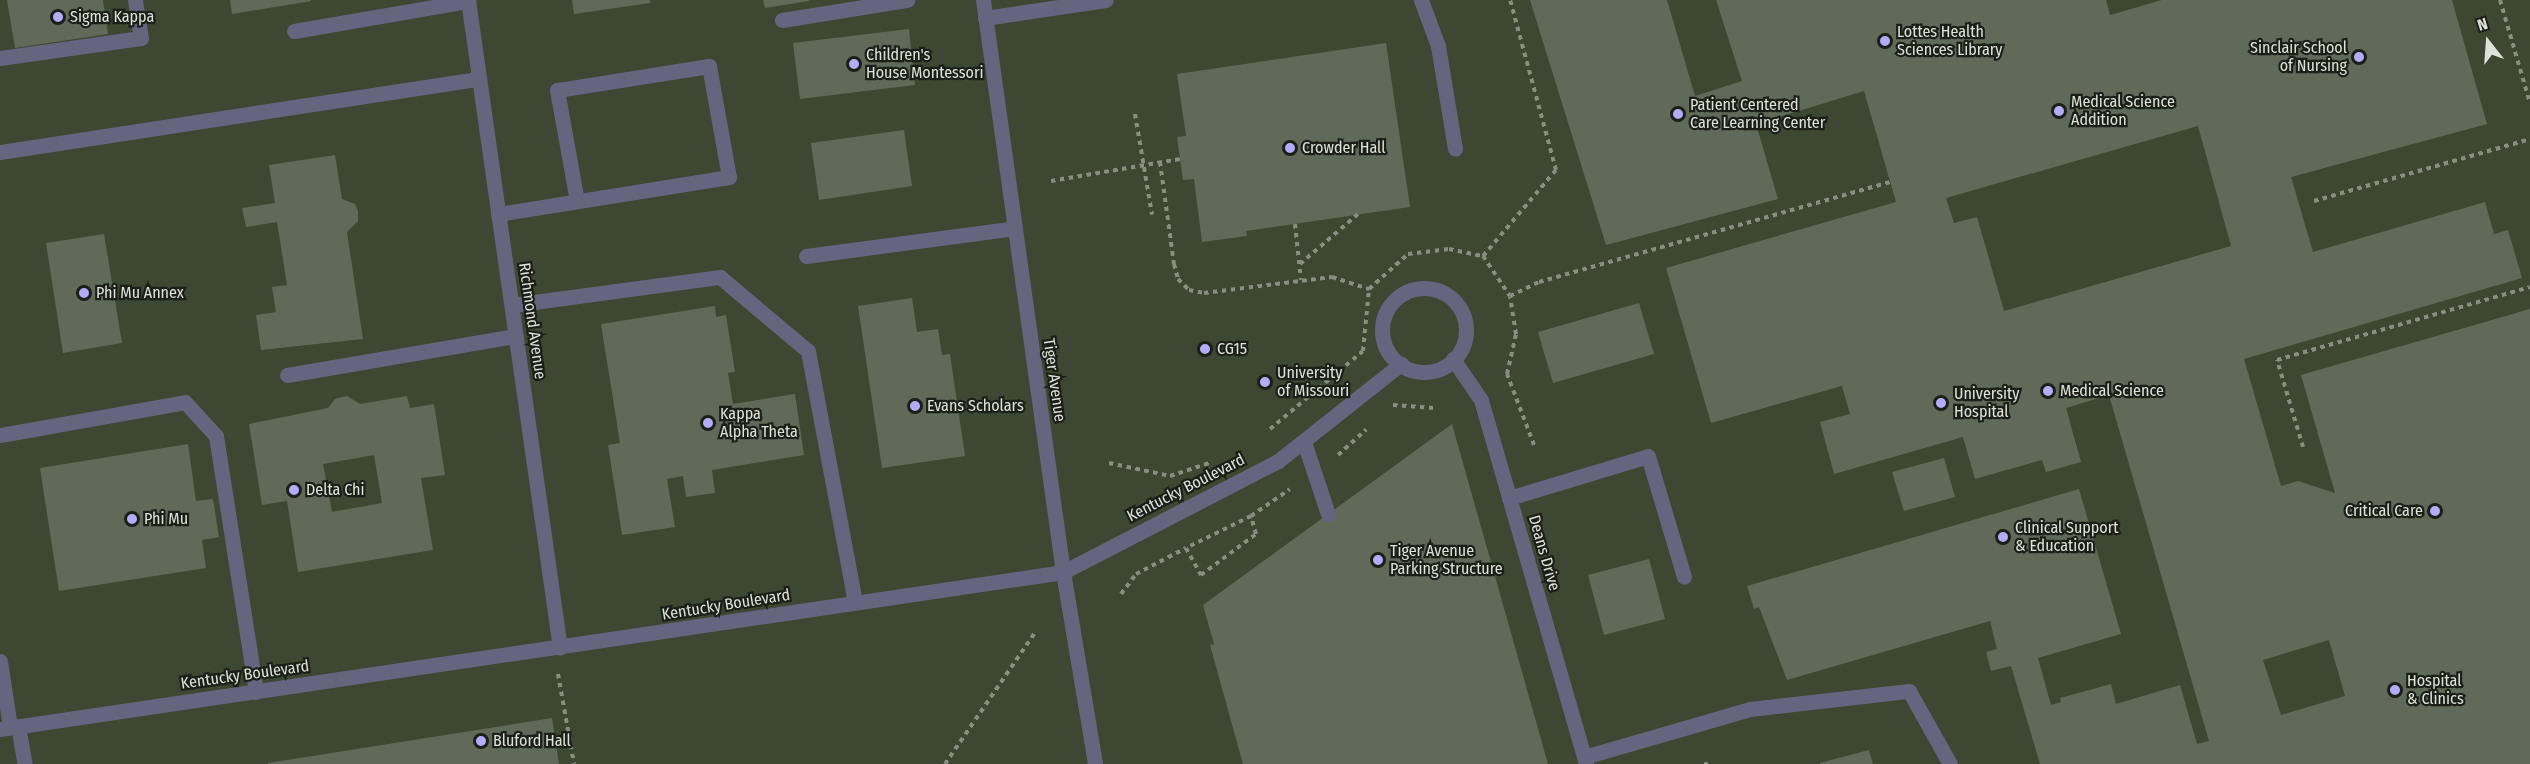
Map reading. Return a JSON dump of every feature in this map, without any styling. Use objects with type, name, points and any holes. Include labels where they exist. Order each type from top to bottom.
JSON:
[{"type":"street","points":[[0,58],[141,38],[135,0]]},
{"type":"street","points":[[782,20],[908,0]]},
{"type":"street","name":"Tiger Avenue","points":[[983,0],[1063,572],[1095,764]]},
{"type":"street","points":[[985,18],[1106,0]]},
{"type":"street","points":[[1421,0],[1438,46],[1455,149]]},
{"type":"street","points":[[294,31],[468,1]]},
{"type":"street","name":"Richmond Avenue","points":[[468,1],[561,648]]},
{"type":"street","points":[[498,214],[729,177],[709,66],[557,90],[577,201]]},
{"type":"street","points":[[0,152],[479,78]]},
{"type":"street","points":[[806,256],[1015,228]]},
{"type":"street","points":[[512,305],[720,277],[808,351],[855,603]]},
{"type":"street","points":[[1422,288],[1447,294],[1464,316],[1464,344],[1454,359],[1432,371],[1401,364],[1385,346],[1383,320],[1397,298],[1422,288]]},
{"type":"street","points":[[287,375],[516,336]]},
{"type":"street","name":"Deans Drive","points":[[1454,359],[1481,400],[1585,760]]},
{"type":"street","name":"Kentucky Boulevard","points":[[9,727],[561,648],[1063,572],[1278,461],[1401,364]]},
{"type":"street","points":[[0,435],[185,402],[216,436],[256,692]]},
{"type":"street","points":[[1304,442],[1328,514]]},
{"type":"street","points":[[1509,498],[1648,456],[1684,577]]},
{"type":"street","points":[[0,661],[9,727],[25,764]]},
{"type":"street","points":[[1585,760],[1750,709],[1909,691],[1950,764]]},
{"type":"path","points":[[1483,256],[1556,170],[1510,0]]},
{"type":"path","points":[[2500,0],[2530,103]]},
{"type":"path","points":[[1135,114],[1152,215]]},
{"type":"path","points":[[2314,201],[2530,139]]},
{"type":"path","points":[[1051,181],[1180,159]]},
{"type":"path","points":[[1160,162],[1173,264],[1189,290],[1204,293],[1332,278],[1369,289]]},
{"type":"path","points":[[1510,296],[1539,282],[1890,182]]},
{"type":"path","points":[[1300,264],[1358,214]]},
{"type":"path","points":[[1295,224],[1301,280]]},
{"type":"path","points":[[1263,434],[1363,351],[1369,289],[1408,254],[1449,249],[1483,256],[1510,296],[1516,334],[1507,374],[1534,445]]},
{"type":"path","points":[[2303,447],[2277,360],[2530,287]]},
{"type":"path","points":[[1386,410],[1392,405],[1434,408]]},
{"type":"path","points":[[1121,594],[1136,574],[1251,516],[1343,451],[1373,423]]},
{"type":"path","points":[[1108,463],[1170,476],[1216,460]]},
{"type":"path","points":[[1186,548],[1202,576],[1256,534],[1251,516]]},
{"type":"path","points":[[945,764],[1034,634]]},
{"type":"path","points":[[558,674],[574,764]]},
{"type":"path","points":[[1704,764],[1711,764]]},
{"type":"shaded area","name":"University of Missouri","points":[[0,0],[2530,0],[2530,764],[0,764]]},
{"type":"building","name":"Sigma Kappa","points":[[7,0],[103,0],[108,34],[15,48]]},
{"type":"building","points":[[230,0],[311,0],[311,1],[232,14]]},
{"type":"building","points":[[572,0],[650,0],[650,3],[574,14]]},
{"type":"building","points":[[763,0],[809,0],[809,1],[765,8]]},
{"type":"building","points":[[1530,0],[1667,0],[1695,96],[1742,81],[1716,0],[2106,0],[2110,15],[2162,0],[2452,0],[2487,124],[2291,177],[2313,252],[2485,202],[2494,234],[2508,230],[2522,278],[2244,359],[2281,486],[2298,481],[2335,493],[2301,375],[2530,309],[2530,764],[2040,764],[2011,666],[1991,671],[1986,652],[1997,649],[1990,621],[1787,680],[1759,607],[1754,609],[1747,586],[2079,489],[2121,634],[2038,658],[2051,705],[2061,702],[2060,698],[2111,684],[2116,704],[2180,685],[2197,744],[2209,741],[2109,395],[2066,408],[2081,462],[2046,472],[2042,460],[1975,479],[1963,437],[1834,474],[1820,422],[1850,414],[1842,386],[1711,423],[1666,268],[1896,202],[1864,91],[1756,124],[1778,199],[1606,245]],"holes":[[[2198,126],[2231,246],[2004,311],[1977,217],[1954,223],[1946,198]],[[2329,640],[2345,696],[2281,715],[2263,660]]]},
{"type":"building","name":"Children's House Montessori","points":[[909,29],[915,85],[800,99],[793,43]]},
{"type":"building","name":"Crowder Hall","points":[[1386,43],[1410,207],[1246,231],[1247,236],[1202,242],[1194,179],[1183,180],[1177,137],[1186,136],[1177,74]]},
{"type":"building","name":"Children's House Montessori","points":[[904,130],[912,186],[819,200],[811,143]]},
{"type":"building","points":[[335,155],[342,199],[355,204],[358,211],[358,221],[347,232],[363,339],[261,350],[256,315],[276,312],[272,287],[287,285],[277,222],[246,227],[242,208],[275,203],[269,165]]},
{"type":"building","name":"Phi Mu Annex","points":[[104,234],[122,343],[63,353],[46,243]]},
{"type":"building","name":"Evans Scholars","points":[[912,298],[917,332],[938,329],[942,355],[950,354],[965,456],[882,468],[858,306]]},
{"type":"building","points":[[1639,303],[1654,354],[1553,383],[1538,332]]},
{"type":"building","name":"Kappa Alpha Theta","points":[[715,306],[716,317],[726,315],[735,372],[728,373],[733,404],[795,394],[804,455],[712,470],[715,493],[686,497],[683,476],[667,479],[675,527],[622,535],[608,445],[620,443],[601,324]]},
{"type":"building","name":"Delta Chi","points":[[347,396],[360,404],[407,396],[410,408],[434,404],[445,475],[421,478],[433,550],[298,572],[287,501],[262,505],[249,424],[328,408],[335,399]],"holes":[[[374,455],[382,503],[332,512],[323,464]]]},
{"type":"building","name":"Tiger Avenue Parking Structure","points":[[1452,424],[1548,764],[1243,764],[1210,645],[1214,644],[1203,605]]},
{"type":"building","name":"Phi Mu","points":[[188,444],[196,501],[213,499],[219,537],[202,540],[206,568],[59,591],[40,468]]},
{"type":"building","points":[[1944,458],[1955,497],[1904,511],[1892,472]]},
{"type":"building","points":[[1649,559],[1665,619],[1604,635],[1588,575]]},
{"type":"building","name":"Bluford Hall","points":[[552,718],[559,764],[268,764],[268,763]]},
{"type":"building","points":[[1869,750],[1873,764],[1820,764],[1820,763]]},
{"type":"place","name":"Sigma Kappa","points":[[58,17]]},
{"type":"place","name":"Lottes Health Sciences Library","points":[[1885,41]]},
{"type":"place","name":"Sinclair School of Nursing","points":[[2359,57]]},
{"type":"place","name":"Children's House Montessori","points":[[854,64]]},
{"type":"place","name":"Medical Science Addition","points":[[2059,111]]},
{"type":"place","name":"Patient Centered Care Learning Center","points":[[1678,114]]},
{"type":"place","name":"Crowder Hall","points":[[1290,148]]},
{"type":"place","name":"Phi Mu Annex","points":[[84,293]]},
{"type":"place","name":"CG15","points":[[1205,349]]},
{"type":"place","name":"University of Missouri","points":[[1265,382]]},
{"type":"place","name":"Medical Science","points":[[2048,391]]},
{"type":"place","name":"University Hospital","points":[[1941,403]]},
{"type":"place","name":"Evans Scholars","points":[[915,406]]},
{"type":"place","name":"Kappa Alpha Theta","points":[[708,423]]},
{"type":"place","name":"Delta Chi","points":[[294,490]]},
{"type":"place","name":"Critical Care","points":[[2435,511]]},
{"type":"place","name":"Phi Mu","points":[[132,519]]},
{"type":"place","name":"Clinical Support & Education","points":[[2003,537]]},
{"type":"place","name":"Tiger Avenue Parking Structure","points":[[1378,560]]},
{"type":"place","name":"Hospital & Clinics","points":[[2395,690]]},
{"type":"place","name":"Bluford Hall","points":[[481,741]]}]
